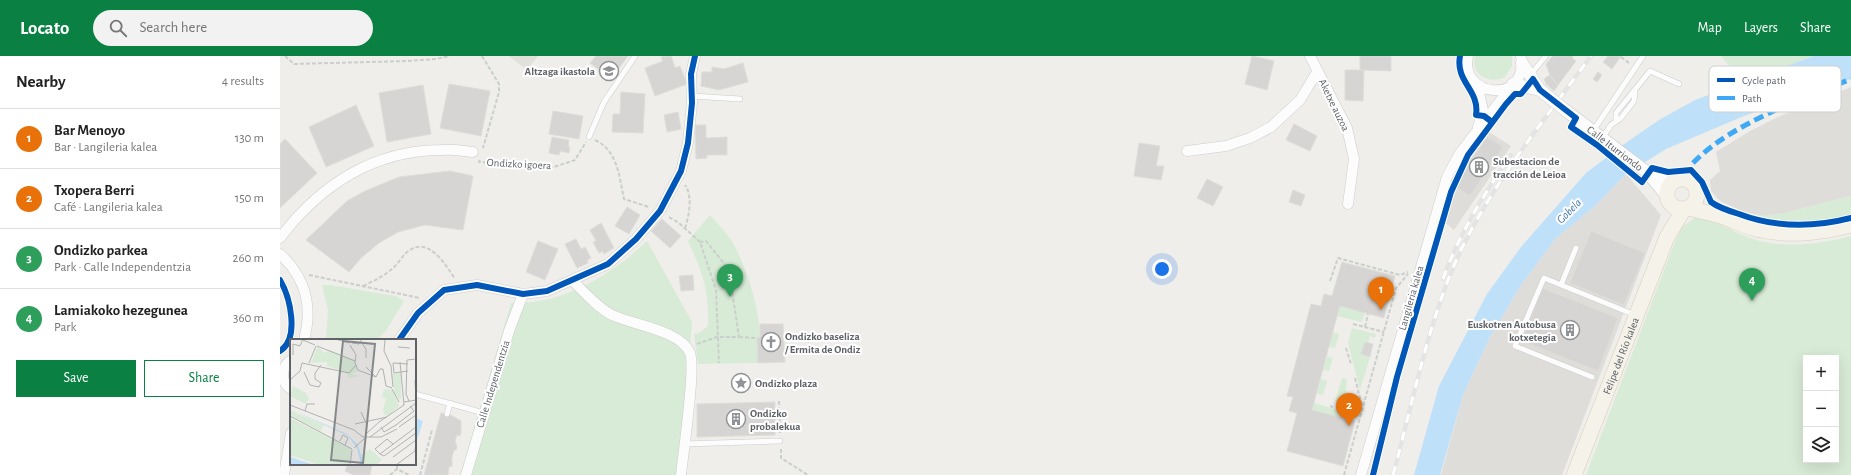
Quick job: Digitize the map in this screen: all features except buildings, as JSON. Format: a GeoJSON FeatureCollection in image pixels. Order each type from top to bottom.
{"type":"FeatureCollection","features":[{"type":"Feature","properties":{"kind":"main road"},"geometry":{"type":"LineString","coordinates":[[1690,204],[1695,187],[1683,179],[1673,182],[1669,186],[1667,198],[1675,208],[1690,204],[1755,229],[1784,234],[1807,233],[1851,225]]}},
{"type":"Feature","properties":{"kind":"main road","name":"Felipe del Río kalea"},"geometry":{"type":"LineString","coordinates":[[1667,198],[1667,237]]}},
{"type":"Feature","properties":{"kind":"main road","name":"Felipe del Río kalea"},"geometry":{"type":"LineString","coordinates":[[1574,475],[1667,237],[1690,204]]}},
{"type":"Feature","properties":{"kind":"street"},"geometry":{"type":"LineString","coordinates":[[400,339],[418,314],[431,300],[444,290],[460,286],[477,285],[523,294],[547,291],[573,281],[608,264],[636,239],[660,211],[679,176],[688,143],[692,96],[691,74],[695,56]]}},
{"type":"Feature","properties":{"kind":"street","name":"Aketxe auzoa"},"geometry":{"type":"LineString","coordinates":[[1310,56],[1317,72],[1331,94],[1347,128],[1354,159],[1348,204]]}},
{"type":"Feature","properties":{"kind":"street","name":"Langileria kalea"},"geometry":{"type":"LineString","coordinates":[[1468,56],[1468,68],[1471,77],[1477,84],[1483,110],[1478,128]]}},
{"type":"Feature","properties":{"kind":"street","name":"Langileria kalea"},"geometry":{"type":"LineString","coordinates":[[1361,475],[1413,273],[1447,177],[1460,153],[1504,96],[1521,71],[1521,59]]}},
{"type":"Feature","properties":{"kind":"street","name":"Calle Iturriondo"},"geometry":{"type":"LineString","coordinates":[[1521,59],[1542,92],[1652,178],[1667,198]]}},
{"type":"Feature","properties":{"kind":"street"},"geometry":{"type":"LineString","coordinates":[[1187,150],[1226,146],[1250,138],[1271,126],[1300,100],[1317,72]]}},
{"type":"Feature","properties":{"kind":"street"},"geometry":{"type":"LineString","coordinates":[[1477,84],[1494,91],[1510,87]]}},
{"type":"Feature","properties":{"kind":"street","name":"Calle Iturriondo"},"geometry":{"type":"LineString","coordinates":[[1510,87],[1542,92]]}},
{"type":"Feature","properties":{"kind":"street"},"geometry":{"type":"LineString","coordinates":[[280,238],[313,200],[351,172],[403,154],[442,150],[478,155]]}},
{"type":"Feature","properties":{"kind":"street","name":"Calle Iturriondo"},"geometry":{"type":"LineString","coordinates":[[1652,178],[1673,182]]}},
{"type":"Feature","properties":{"kind":"street"},"geometry":{"type":"LineString","coordinates":[[280,254],[293,266],[304,288],[308,303],[308,324],[304,339]]}},
{"type":"Feature","properties":{"kind":"street"},"geometry":{"type":"LineString","coordinates":[[573,281],[596,304],[612,315],[671,336],[684,345],[691,360],[681,475]]}},
{"type":"Feature","properties":{"kind":"street","name":"Calle Independentzia"},"geometry":{"type":"LineString","coordinates":[[466,475],[509,331],[523,294]]}},
{"type":"Feature","properties":{"kind":"street"},"geometry":{"type":"LineString","coordinates":[[290,361],[285,366],[282,375],[285,383],[290,388]]}},
{"type":"Feature","properties":{"kind":"street"},"geometry":{"type":"LineString","coordinates":[[284,475],[290,439]]}},
{"type":"Feature","properties":{"kind":"lane"},"geometry":{"type":"LineString","coordinates":[[589,137],[604,102],[635,56]]}},
{"type":"Feature","properties":{"kind":"lane"},"geometry":{"type":"LineString","coordinates":[[1530,75],[1546,56]]}},
{"type":"Feature","properties":{"kind":"lane"},"geometry":{"type":"LineString","coordinates":[[1597,134],[1643,56]]}},
{"type":"Feature","properties":{"kind":"lane"},"geometry":{"type":"LineString","coordinates":[[1597,134],[1621,118],[1634,101],[1635,92],[1650,71],[1679,84]]}},
{"type":"Feature","properties":{"kind":"lane"},"geometry":{"type":"LineString","coordinates":[[692,96],[740,99]]}},
{"type":"Feature","properties":{"kind":"lane"},"geometry":{"type":"LineString","coordinates":[[1561,285],[1576,248]]}},
{"type":"Feature","properties":{"kind":"lane"},"geometry":{"type":"LineString","coordinates":[[1592,377],[1515,346],[1544,278],[1636,315]]}},
{"type":"Feature","properties":{"kind":"lane"},"geometry":{"type":"LineString","coordinates":[[416,394],[484,413]]}},
{"type":"Feature","properties":{"kind":"lane"},"geometry":{"type":"LineString","coordinates":[[447,414],[450,404]]}},
{"type":"Feature","properties":{"kind":"lane"},"geometry":{"type":"LineString","coordinates":[[684,444],[780,441]]}},
{"type":"Feature","properties":{"kind":"path"},"geometry":{"type":"LineString","coordinates":[[285,56],[294,64],[408,61],[436,59],[450,56]]}},
{"type":"Feature","properties":{"kind":"path"},"geometry":{"type":"LineString","coordinates":[[1621,56],[1635,68]]}},
{"type":"Feature","properties":{"kind":"path"},"geometry":{"type":"LineString","coordinates":[[589,137],[603,144],[613,155],[624,199],[660,211],[685,228],[700,242],[716,290],[718,364]]}},
{"type":"Feature","properties":{"kind":"path"},"geometry":{"type":"LineString","coordinates":[[679,176],[688,189],[690,207],[685,228]]}},
{"type":"Feature","properties":{"kind":"path"},"geometry":{"type":"LineString","coordinates":[[700,242],[706,241],[726,266],[740,337]]}},
{"type":"Feature","properties":{"kind":"path"},"geometry":{"type":"LineString","coordinates":[[362,286],[378,279],[392,269],[411,249],[422,247],[434,250],[460,286]]}},
{"type":"Feature","properties":{"kind":"path"},"geometry":{"type":"LineString","coordinates":[[1330,281],[1338,258],[1400,275],[1413,273]]}},
{"type":"Feature","properties":{"kind":"path"},"geometry":{"type":"LineString","coordinates":[[296,272],[431,300]]}},
{"type":"Feature","properties":{"kind":"path"},"geometry":{"type":"LineString","coordinates":[[1344,475],[1396,288],[1413,273]]}},
{"type":"Feature","properties":{"kind":"path"},"geometry":{"type":"LineString","coordinates":[[1364,327],[1368,314]]}},
{"type":"Feature","properties":{"kind":"path"},"geometry":{"type":"LineString","coordinates":[[1353,324],[1384,332]]}},
{"type":"Feature","properties":{"kind":"path"},"geometry":{"type":"LineString","coordinates":[[684,345],[717,337],[757,338]]}},
{"type":"Feature","properties":{"kind":"path"},"geometry":{"type":"LineString","coordinates":[[1346,348],[1351,364]]}},
{"type":"Feature","properties":{"kind":"path"},"geometry":{"type":"LineString","coordinates":[[1354,378],[1362,408]]}},
{"type":"Feature","properties":{"kind":"path"},"geometry":{"type":"LineString","coordinates":[[779,401],[781,458],[808,475]]}},
{"type":"Feature","properties":{"kind":"path"},"geometry":{"type":"LineString","coordinates":[[1341,417],[1343,411]]}},
{"type":"Feature","properties":{"kind":"path"},"geometry":{"type":"LineString","coordinates":[[1349,411],[1360,414]]}},
{"type":"Feature","properties":{"kind":"path"},"geometry":{"type":"LineString","coordinates":[[420,475],[432,430]]}},
{"type":"Feature","properties":{"kind":"path"},"geometry":{"type":"LineString","coordinates":[[390,475],[397,469],[397,465]]}},
{"type":"Feature","properties":{"kind":"path"},"geometry":{"type":"LineString","coordinates":[[397,469],[409,475]]}},
{"type":"Feature","properties":{"kind":"shaded area","name":"Altzaga ikastola"},"geometry":{"type":"Polygon","coordinates":[[[509,56],[538,56],[527,70],[509,56]]]}},
{"type":"Feature","properties":{"kind":"shaded area"},"geometry":{"type":"Polygon","coordinates":[[[1851,87],[1851,196],[1785,213],[1766,216],[1744,212],[1720,201],[1711,191],[1710,180],[1720,171],[1716,152],[1750,131],[1790,112],[1841,112],[1841,91],[1851,87]]]}},
{"type":"Feature","properties":{"kind":"shaded area"},"geometry":{"type":"Polygon","coordinates":[[[1489,132],[1511,146],[1454,230],[1444,222],[1455,186],[1469,157],[1489,132]]]}},
{"type":"Feature","properties":{"kind":"shaded area"},"geometry":{"type":"Polygon","coordinates":[[[1626,174],[1661,215],[1562,475],[1441,475],[1463,395],[1489,339],[1521,285],[1556,238],[1594,207],[1626,174]]]}},
{"type":"Feature","properties":{"kind":"green space"},"geometry":{"type":"Polygon","coordinates":[[[1475,56],[1512,56],[1512,66],[1505,77],[1493,80],[1487,79],[1482,77],[1475,68],[1475,56]]]}},
{"type":"Feature","properties":{"kind":"green space"},"geometry":{"type":"Polygon","coordinates":[[[1721,56],[1814,56],[1788,66],[1730,66],[1721,56]]]}},
{"type":"Feature","properties":{"kind":"green space"},"geometry":{"type":"Polygon","coordinates":[[[1851,196],[1851,216],[1836,219],[1809,223],[1797,223],[1772,220],[1744,212],[1766,216],[1785,213],[1851,196]]]}},
{"type":"Feature","properties":{"kind":"green space"},"geometry":{"type":"Polygon","coordinates":[[[710,215],[732,241],[747,275],[755,300],[759,325],[760,337],[757,338],[758,363],[698,364],[694,334],[699,333],[708,326],[708,313],[704,282],[698,263],[688,241],[710,215]]]}},
{"type":"Feature","properties":{"kind":"green space"},"geometry":{"type":"Polygon","coordinates":[[[1695,218],[1704,219],[1718,224],[1753,239],[1777,244],[1789,245],[1815,243],[1851,236],[1851,475],[1586,475],[1674,244],[1682,227],[1695,218]]]}},
{"type":"Feature","properties":{"kind":"green space"},"geometry":{"type":"Polygon","coordinates":[[[647,241],[692,322],[681,475],[460,475],[511,303],[531,302],[553,298],[568,293],[597,279],[611,270],[647,241]]]}},
{"type":"Feature","properties":{"kind":"green space"},"geometry":{"type":"Polygon","coordinates":[[[322,285],[395,296],[404,301],[386,331],[377,339],[326,339],[328,310],[322,285]]]}},
{"type":"Feature","properties":{"kind":"green space"},"geometry":{"type":"Polygon","coordinates":[[[1340,306],[1365,313],[1362,322],[1337,316],[1340,306]]]}},
{"type":"Feature","properties":{"kind":"green space"},"geometry":{"type":"Polygon","coordinates":[[[1352,328],[1376,334],[1375,338],[1370,336],[1368,343],[1365,342],[1361,354],[1370,357],[1360,390],[1348,343],[1352,328]]]}},
{"type":"Feature","properties":{"kind":"green space"},"geometry":{"type":"Polygon","coordinates":[[[1333,332],[1339,334],[1335,348],[1329,347],[1333,332]]]}},
{"type":"Feature","properties":{"kind":"green space"},"geometry":{"type":"Polygon","coordinates":[[[1327,356],[1333,358],[1329,371],[1323,370],[1327,356]]]}},
{"type":"Feature","properties":{"kind":"green space"},"geometry":{"type":"Polygon","coordinates":[[[1342,378],[1347,379],[1346,392],[1349,393],[1346,405],[1335,402],[1342,378]]]}},
{"type":"Feature","properties":{"kind":"green space"},"geometry":{"type":"Polygon","coordinates":[[[1321,379],[1327,381],[1323,395],[1317,394],[1321,379]]]}},
{"type":"Feature","properties":{"kind":"green space"},"geometry":{"type":"Polygon","coordinates":[[[1314,403],[1341,411],[1339,417],[1312,410],[1314,403]]]}},
{"type":"Feature","properties":{"kind":"water"},"geometry":{"type":"Polygon","coordinates":[[[1814,56],[1851,56],[1851,79],[1841,82],[1841,66],[1787,66],[1814,56]]]}},
{"type":"Feature","properties":{"kind":"water","name":"Gobela"},"geometry":{"type":"Polygon","coordinates":[[[1709,95],[1709,112],[1756,112],[1666,149],[1626,174],[1594,207],[1556,238],[1521,285],[1489,339],[1463,395],[1440,475],[1414,475],[1439,386],[1487,294],[1521,247],[1586,173],[1659,120],[1695,100],[1709,95]]]}},
{"type":"Feature","properties":{"kind":"water"},"geometry":{"type":"Polygon","coordinates":[[[416,418],[423,421],[416,443],[416,418]]]}},
{"type":"Feature","properties":{"kind":"railway"},"geometry":{"type":"LineString","coordinates":[[1393,475],[1430,334],[1449,278],[1460,252],[1488,200],[1504,175],[1591,56]]}},
{"type":"Feature","properties":{"kind":"railway"},"geometry":{"type":"LineString","coordinates":[[1443,279],[1464,230],[1491,184],[1511,155]]}},
{"type":"Feature","properties":{"kind":"marked path"},"geometry":{"type":"LineString","coordinates":[[1841,83],[1851,79]]}},
{"type":"Feature","properties":{"kind":"marked path"},"geometry":{"type":"LineString","coordinates":[[1693,163],[1727,136],[1747,124],[1772,112]]}},
{"type":"Feature","properties":{"kind":"cycle path"},"geometry":{"type":"LineString","coordinates":[[400,339],[418,313],[444,290],[477,285],[523,294],[547,291],[608,264],[636,239],[660,211],[681,171],[688,143],[692,103],[691,74],[695,56]]}},
{"type":"Feature","properties":{"kind":"cycle path"},"geometry":{"type":"LineString","coordinates":[[1460,56],[1459,65],[1461,73],[1474,99],[1476,115],[1484,116],[1492,122]]}},
{"type":"Feature","properties":{"kind":"cycle path"},"geometry":{"type":"LineString","coordinates":[[1373,475],[1397,377],[1451,192],[1468,155],[1506,104],[1515,94],[1521,94],[1533,79],[1540,90],[1576,118],[1571,127],[1597,145],[1642,182],[1652,168],[1668,172],[1691,170],[1702,182],[1711,202],[1724,209],[1753,219],[1780,224],[1808,225],[1822,224],[1851,218]]}},
{"type":"Feature","properties":{"kind":"cycle path"},"geometry":{"type":"LineString","coordinates":[[280,280],[287,296],[291,317],[290,337],[286,345],[280,351]]}},
{"type":"Feature","properties":{"kind":"place","name":"Altzaga ikastola"},"geometry":{"type":"Point","coordinates":[609,71]}},
{"type":"Feature","properties":{"kind":"place","name":"Subestacion de tracción de Leioa"},"geometry":{"type":"Point","coordinates":[1479,167]}},
{"type":"Feature","properties":{"kind":"place","name":"Ondizko parkea"},"geometry":{"type":"Point","coordinates":[730,297]}},
{"type":"Feature","properties":{"kind":"place","name":"Lamiakoko hezegunea"},"geometry":{"type":"Point","coordinates":[1752,301]}},
{"type":"Feature","properties":{"kind":"place","name":"Bar Menoyo"},"geometry":{"type":"Point","coordinates":[1381,310]}},
{"type":"Feature","properties":{"kind":"place","name":"Euskotren Autobusa kotxetegia"},"geometry":{"type":"Point","coordinates":[1570,330]}},
{"type":"Feature","properties":{"kind":"place","name":"Ondizko baseliza / Ermita de Ondiz"},"geometry":{"type":"Point","coordinates":[771,342]}},
{"type":"Feature","properties":{"kind":"place","name":"Ondizko plaza"},"geometry":{"type":"Point","coordinates":[741,383]}},
{"type":"Feature","properties":{"kind":"place","name":"Ondizko probalekua"},"geometry":{"type":"Point","coordinates":[736,419]}},
{"type":"Feature","properties":{"kind":"place","name":"Txopera Berri"},"geometry":{"type":"Point","coordinates":[1349,426]}}]}
